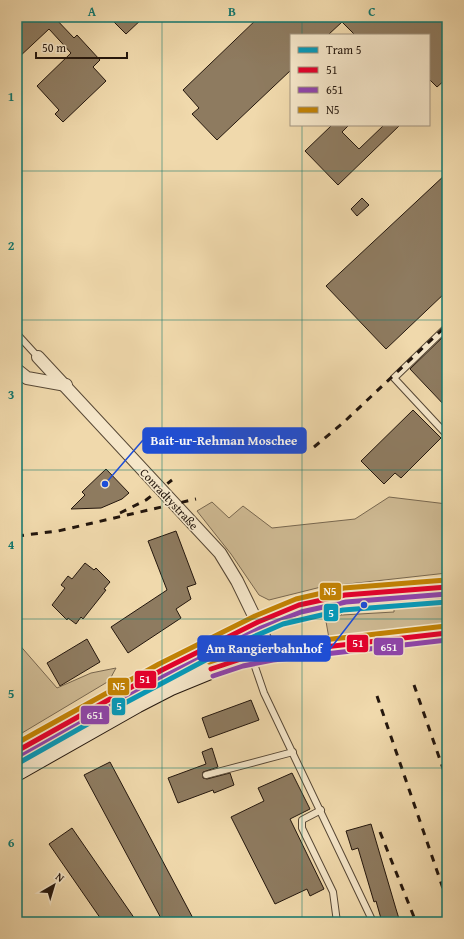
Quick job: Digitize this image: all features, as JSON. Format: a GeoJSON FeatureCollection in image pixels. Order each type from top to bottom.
{"type":"FeatureCollection","features":[{"type":"Feature","properties":{"kind":"main road"},"geometry":{"type":"LineString","coordinates":[[17,751],[123,690],[258,622],[299,606],[330,597],[447,587]]}},
{"type":"Feature","properties":{"kind":"main road"},"geometry":{"type":"LineString","coordinates":[[17,772],[113,716],[170,687],[208,670],[252,656],[447,633]]}},
{"type":"Feature","properties":{"kind":"street","name":"Conradtystraße"},"geometry":{"type":"LineString","coordinates":[[38,357],[66,385],[150,479],[220,553],[237,581],[272,653]]}},
{"type":"Feature","properties":{"kind":"street"},"geometry":{"type":"LineString","coordinates":[[17,370],[27,378],[66,385]]}},
{"type":"Feature","properties":{"kind":"lane"},"geometry":{"type":"LineString","coordinates":[[447,328],[394,378],[447,435]]}},
{"type":"Feature","properties":{"kind":"lane"},"geometry":{"type":"LineString","coordinates":[[17,334],[38,357]]}},
{"type":"Feature","properties":{"kind":"lane"},"geometry":{"type":"LineString","coordinates":[[252,656],[264,693],[373,922]]}},
{"type":"Feature","properties":{"kind":"lane"},"geometry":{"type":"LineString","coordinates":[[206,775],[293,752]]}},
{"type":"Feature","properties":{"kind":"lane"},"geometry":{"type":"LineString","coordinates":[[321,810],[302,820],[302,828],[333,892],[337,922]]}},
{"type":"Feature","properties":{"kind":"shaded area"},"geometry":{"type":"Polygon","coordinates":[[[389,497],[447,504],[447,573],[321,587],[269,600],[259,595],[231,554],[197,511],[212,502],[229,518],[243,506],[272,528],[355,519],[389,497]]]}},
{"type":"Feature","properties":{"kind":"shaded area"},"geometry":{"type":"Polygon","coordinates":[[[447,593],[447,628],[330,644],[325,616],[394,612],[394,598],[447,593]]]}},
{"type":"Feature","properties":{"kind":"shaded area"},"geometry":{"type":"Polygon","coordinates":[[[17,642],[57,688],[91,673],[116,668],[109,681],[17,736],[17,642]]]}},
{"type":"Feature","properties":{"kind":"building"},"geometry":{"type":"Polygon","coordinates":[[[17,17],[54,17],[74,38],[77,35],[100,60],[93,67],[106,81],[63,122],[55,114],[59,110],[37,86],[71,53],[49,29],[17,59],[17,17]]]}},
{"type":"Feature","properties":{"kind":"building"},"geometry":{"type":"Polygon","coordinates":[[[109,17],[144,17],[126,34],[109,17]]]}},
{"type":"Feature","properties":{"kind":"building"},"geometry":{"type":"Polygon","coordinates":[[[259,17],[447,17],[447,78],[437,87],[430,80],[430,34],[354,34],[342,22],[329,34],[290,34],[290,71],[217,140],[192,114],[199,108],[183,90],[259,17]]]}},
{"type":"Feature","properties":{"kind":"building"},"geometry":{"type":"Polygon","coordinates":[[[331,126],[348,126],[342,132],[359,149],[383,126],[399,126],[338,185],[305,151],[331,126]]]}},
{"type":"Feature","properties":{"kind":"building"},"geometry":{"type":"Polygon","coordinates":[[[447,173],[447,291],[386,349],[326,286],[447,173]]]}},
{"type":"Feature","properties":{"kind":"building"},"geometry":{"type":"Polygon","coordinates":[[[362,198],[369,205],[357,216],[351,209],[362,198]]]}},
{"type":"Feature","properties":{"kind":"building"},"geometry":{"type":"Polygon","coordinates":[[[447,333],[447,408],[410,369],[447,333]]]}},
{"type":"Feature","properties":{"kind":"building"},"geometry":{"type":"Polygon","coordinates":[[[413,410],[441,438],[401,478],[395,473],[384,484],[361,461],[413,410]]]}},
{"type":"Feature","properties":{"kind":"building"},"geometry":{"type":"Polygon","coordinates":[[[106,469],[129,493],[122,499],[101,508],[71,509],[85,495],[82,492],[106,469]]]}},
{"type":"Feature","properties":{"kind":"building"},"geometry":{"type":"Polygon","coordinates":[[[176,531],[196,584],[187,587],[191,599],[176,609],[181,618],[128,653],[111,627],[167,590],[148,541],[176,531]]]}},
{"type":"Feature","properties":{"kind":"building"},"geometry":{"type":"Polygon","coordinates":[[[85,563],[94,570],[96,568],[110,582],[104,589],[106,590],[83,619],[81,617],[76,624],[68,618],[67,620],[52,605],[65,588],[61,585],[68,576],[72,579],[85,563]]]}},
{"type":"Feature","properties":{"kind":"building"},"geometry":{"type":"Polygon","coordinates":[[[87,639],[100,662],[60,686],[47,663],[87,639]]]}},
{"type":"Feature","properties":{"kind":"building"},"geometry":{"type":"Polygon","coordinates":[[[251,700],[259,720],[209,738],[202,718],[251,700]]]}},
{"type":"Feature","properties":{"kind":"building"},"geometry":{"type":"Polygon","coordinates":[[[212,748],[218,767],[203,772],[203,778],[207,779],[230,773],[234,785],[214,793],[213,790],[178,803],[168,778],[206,764],[202,752],[212,748]]]}},
{"type":"Feature","properties":{"kind":"building"},"geometry":{"type":"Polygon","coordinates":[[[110,762],[195,922],[163,922],[84,775],[110,762]]]}},
{"type":"Feature","properties":{"kind":"building"},"geometry":{"type":"Polygon","coordinates":[[[292,773],[310,809],[290,819],[324,889],[310,896],[307,889],[275,904],[231,817],[264,801],[258,788],[292,773]]]}},
{"type":"Feature","properties":{"kind":"building"},"geometry":{"type":"Polygon","coordinates":[[[371,824],[400,922],[382,922],[376,901],[374,902],[358,848],[352,850],[346,831],[371,824]]]}},
{"type":"Feature","properties":{"kind":"building"},"geometry":{"type":"Polygon","coordinates":[[[72,828],[137,922],[103,922],[49,844],[72,828]]]}},
{"type":"Feature","properties":{"kind":"railway"},"geometry":{"type":"LineString","coordinates":[[314,447],[344,422],[447,325]]}},
{"type":"Feature","properties":{"kind":"railway"},"geometry":{"type":"LineString","coordinates":[[120,513],[146,500],[172,480]]}},
{"type":"Feature","properties":{"kind":"railway"},"geometry":{"type":"LineString","coordinates":[[17,536],[58,531],[196,499]]}},
{"type":"Feature","properties":{"kind":"railway"},"geometry":{"type":"LineString","coordinates":[[414,685],[447,780]]}},
{"type":"Feature","properties":{"kind":"railway"},"geometry":{"type":"LineString","coordinates":[[377,696],[447,900]]}},
{"type":"Feature","properties":{"kind":"railway"},"geometry":{"type":"LineString","coordinates":[[380,832],[416,922]]}},
{"type":"Feature","properties":{"kind":"tram line","name":"5"},"geometry":{"type":"LineString","coordinates":[[17,764],[123,704],[232,646],[283,624],[343,610],[447,602]]}},
{"type":"Feature","properties":{"kind":"transit line","name":"N5"},"geometry":{"type":"LineString","coordinates":[[17,743],[159,664],[255,616],[296,599],[344,588],[446,580]]}},
{"type":"Feature","properties":{"kind":"transit line","name":"51"},"geometry":{"type":"LineString","coordinates":[[17,751],[162,670],[258,622],[299,605],[345,595],[447,587]]}},
{"type":"Feature","properties":{"kind":"transit line","name":"651"},"geometry":{"type":"LineString","coordinates":[[20,757],[165,676],[261,628],[301,612],[346,602],[447,594]]}},
{"type":"Feature","properties":{"kind":"transit line","name":"N5"},"geometry":{"type":"LineString","coordinates":[[209,662],[240,652],[271,646],[446,626]]}},
{"type":"Feature","properties":{"kind":"transit line","name":"51"},"geometry":{"type":"LineString","coordinates":[[211,669],[241,659],[272,653],[447,633]]}},
{"type":"Feature","properties":{"kind":"transit line","name":"651"},"geometry":{"type":"LineString","coordinates":[[213,676],[243,666],[273,660],[447,640]]}},
{"type":"Feature","properties":{"kind":"place","name":"Bait-ur-Rehman Moschee"},"geometry":{"type":"Point","coordinates":[105,484]}},
{"type":"Feature","properties":{"kind":"place","name":"Am Rangierbahnhof"},"geometry":{"type":"Point","coordinates":[364,605]}}]}
